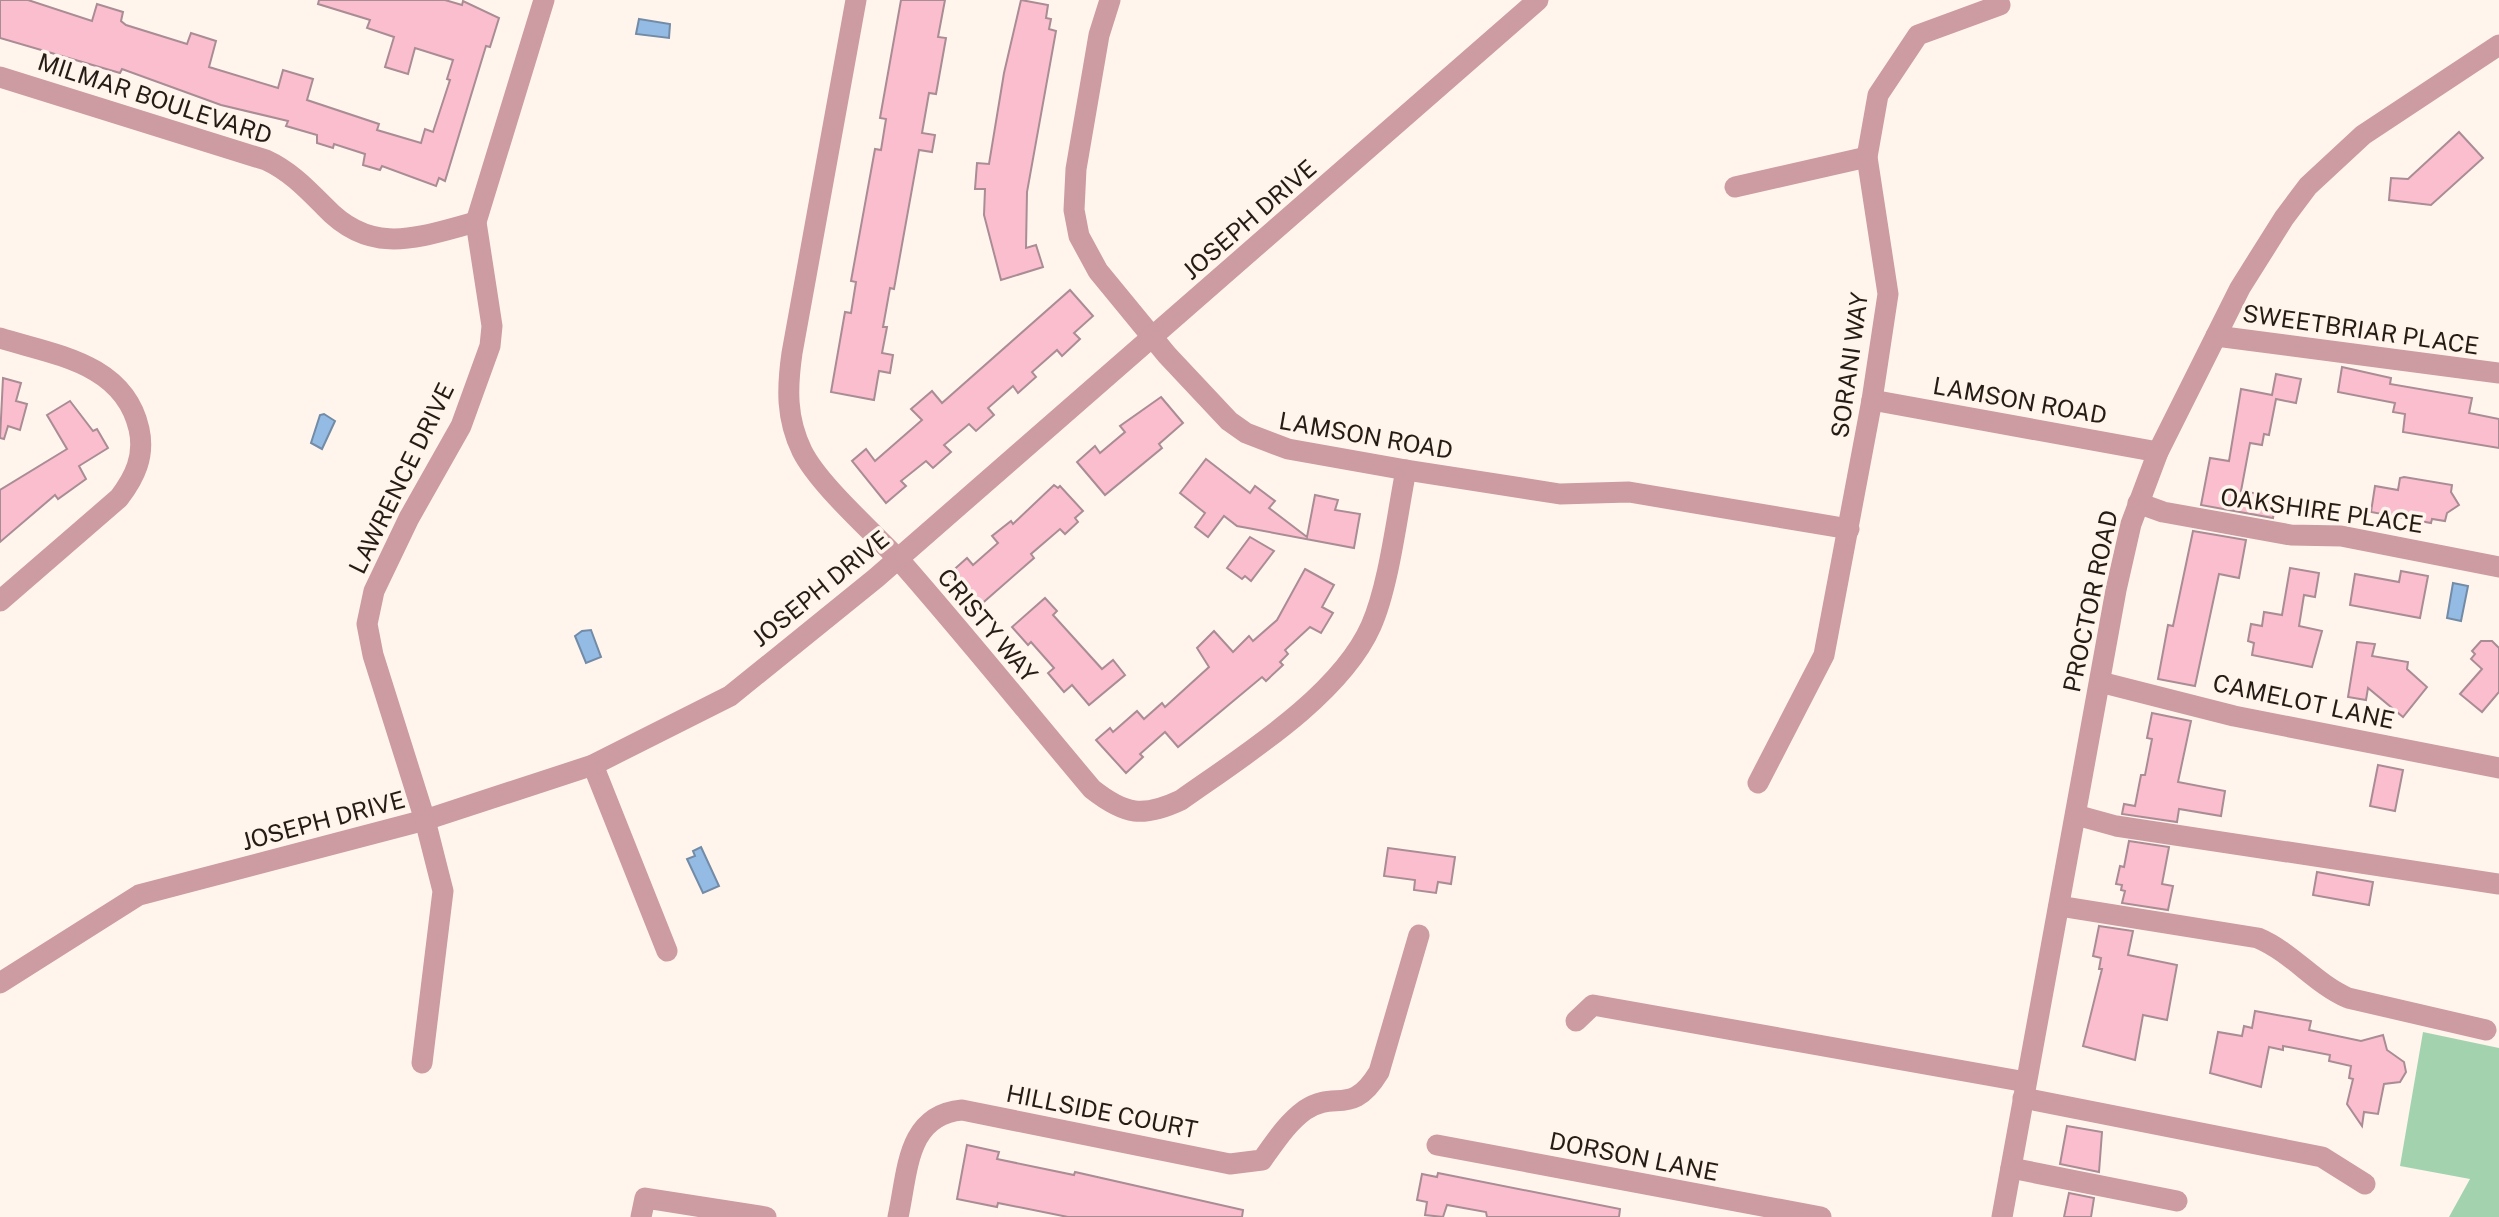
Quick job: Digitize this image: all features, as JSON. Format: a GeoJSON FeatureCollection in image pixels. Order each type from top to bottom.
{"type":"FeatureCollection","features":[{"type":"Feature","properties":{"kind":"street","name":"LAWRENCE DRIVE"},"geometry":{"type":"LineString","coordinates":[[422,1063],[443,891],[425,820],[373,655],[368,624],[374,591],[409,519],[461,426],[490,346],[492,326],[476,222],[544,0]]}},
{"type":"Feature","properties":{"kind":"street","name":"CRISTY WAY"},"geometry":{"type":"LineString","coordinates":[[856,0],[792,353],[788,400],[796,437],[813,467],[898,559],[1092,789],[1114,806],[1136,812],[1156,812],[1198,789],[1321,696],[1359,651],[1372,624],[1406,470]]}},
{"type":"Feature","properties":{"kind":"street","name":"LAMSON ROAD"},"geometry":{"type":"LineString","coordinates":[[1110,0],[1100,35],[1076,169],[1074,210],[1079,236],[1090,259],[1228,421],[1255,438],[1288,449],[1406,470],[1560,494],[1629,492],[1849,529]]}},
{"type":"Feature","properties":{"kind":"street","name":"JOSEPH DRIVE"},"geometry":{"type":"LineString","coordinates":[[0,983],[139,895],[425,820],[593,765],[730,696],[898,559],[1538,0]]}},
{"type":"Feature","properties":{"kind":"street","name":"SORANI WAY"},"geometry":{"type":"LineString","coordinates":[[1758,783],[1824,655],[1872,400],[1888,294],[1867,157],[1878,95],[1919,35],[2000,5]]}},
{"type":"Feature","properties":{"kind":"street","name":"PROCTOR ROAD"},"geometry":{"type":"LineString","coordinates":[[2001,1217],[2121,567],[2138,503],[2158,452],[2260,254],[2308,186],[2363,135],[2499,46]]}},
{"type":"Feature","properties":{"kind":"street","name":"MILMAR BOULEVARD"},"geometry":{"type":"LineString","coordinates":[[0,77],[266,160],[295,178],[338,220],[367,236],[397,240],[419,238],[476,222]]}},
{"type":"Feature","properties":{"kind":"street"},"geometry":{"type":"LineString","coordinates":[[1735,187],[1867,157]]}},
{"type":"Feature","properties":{"kind":"street","name":"SWEETBRIAR PLACE"},"geometry":{"type":"LineString","coordinates":[[2216,336],[2499,373]]}},
{"type":"Feature","properties":{"kind":"street"},"geometry":{"type":"LineString","coordinates":[[0,338],[81,362],[115,382],[135,414],[140,457],[133,479],[119,498],[0,601]]}},
{"type":"Feature","properties":{"kind":"street","name":"LAMSON ROAD"},"geometry":{"type":"LineString","coordinates":[[1872,400],[2158,452]]}},
{"type":"Feature","properties":{"kind":"street","name":"OAKSHIRE PLACE"},"geometry":{"type":"LineString","coordinates":[[2138,503],[2163,512],[2291,535],[2340,536],[2499,567]]}},
{"type":"Feature","properties":{"kind":"street","name":"CAMELOT LANE"},"geometry":{"type":"LineString","coordinates":[[2100,682],[2234,716],[2499,768]]}},
{"type":"Feature","properties":{"kind":"street"},"geometry":{"type":"LineString","coordinates":[[593,765],[667,951]]}},
{"type":"Feature","properties":{"kind":"street"},"geometry":{"type":"LineString","coordinates":[[2076,815],[2116,826],[2499,884]]}},
{"type":"Feature","properties":{"kind":"street"},"geometry":{"type":"LineString","coordinates":[[2059,906],[2258,938],[2288,953],[2333,991],[2348,998],[2486,1030]]}},
{"type":"Feature","properties":{"kind":"street","name":"HILLSIDE COURT"},"geometry":{"type":"LineString","coordinates":[[898,1217],[915,1141],[922,1127],[933,1116],[962,1110],[1230,1164],[1262,1160],[1283,1130],[1307,1109],[1352,1100],[1368,1091],[1379,1072],[1419,935]]}},
{"type":"Feature","properties":{"kind":"street"},"geometry":{"type":"LineString","coordinates":[[1576,1021],[1593,1005],[2025,1090],[2322,1157],[2365,1184]]}},
{"type":"Feature","properties":{"kind":"street","name":"DORSON LANE"},"geometry":{"type":"LineString","coordinates":[[1437,1145],[1821,1217]]}},
{"type":"Feature","properties":{"kind":"street"},"geometry":{"type":"LineString","coordinates":[[2011,1168],[2177,1201]]}},
{"type":"Feature","properties":{"kind":"street"},"geometry":{"type":"LineString","coordinates":[[641,1217],[645,1198],[766,1217]]}},
{"type":"Feature","properties":{"kind":"green space"},"geometry":{"type":"Polygon","coordinates":[[[2423,1032],[2499,1048],[2499,1217],[2449,1217],[2470,1179],[2400,1166],[2423,1032]]]}},
{"type":"Feature","properties":{"kind":"water"},"geometry":{"type":"Polygon","coordinates":[[[639,19],[670,24],[669,38],[636,34],[639,19]]]}},
{"type":"Feature","properties":{"kind":"water"},"geometry":{"type":"Polygon","coordinates":[[[324,414],[335,421],[322,449],[311,443],[320,415],[324,414]]]}},
{"type":"Feature","properties":{"kind":"water"},"geometry":{"type":"Polygon","coordinates":[[[2453,583],[2468,586],[2461,621],[2447,618],[2453,583]]]}},
{"type":"Feature","properties":{"kind":"water"},"geometry":{"type":"Polygon","coordinates":[[[591,630],[601,657],[586,663],[575,636],[582,631],[591,630]]]}},
{"type":"Feature","properties":{"kind":"water"},"geometry":{"type":"Polygon","coordinates":[[[701,847],[719,886],[703,893],[687,859],[695,856],[693,851],[701,847]]]}},
{"type":"Feature","properties":{"kind":"building"},"geometry":{"type":"Polygon","coordinates":[[[0,0],[28,0],[92,21],[97,4],[123,12],[121,21],[126,25],[187,44],[191,33],[216,41],[209,67],[278,88],[283,70],[313,79],[307,100],[379,124],[377,130],[421,143],[425,129],[433,132],[450,80],[447,79],[453,60],[415,48],[408,74],[385,67],[394,37],[367,28],[370,20],[318,4],[319,0],[445,0],[462,5],[463,1],[499,18],[490,47],[486,46],[445,181],[439,178],[436,186],[382,166],[380,170],[363,165],[365,154],[334,144],[333,148],[317,143],[317,135],[286,126],[288,121],[221,105],[122,69],[120,73],[0,38],[0,0]]]}},
{"type":"Feature","properties":{"kind":"building"},"geometry":{"type":"Polygon","coordinates":[[[901,0],[945,0],[938,37],[946,38],[936,94],[929,93],[922,133],[935,135],[932,152],[919,150],[894,289],[890,288],[883,327],[887,327],[882,353],[893,355],[890,373],[879,371],[874,400],[831,392],[845,312],[851,313],[856,282],[851,281],[875,149],[881,150],[886,119],[880,118],[901,0]]]}},
{"type":"Feature","properties":{"kind":"building"},"geometry":{"type":"Polygon","coordinates":[[[1021,0],[1048,5],[1046,18],[1051,19],[1049,29],[1056,31],[1027,192],[1026,248],[1036,245],[1043,267],[1001,280],[984,215],[985,189],[975,189],[977,163],[989,164],[1004,73],[1021,0]]]}},
{"type":"Feature","properties":{"kind":"building"},"geometry":{"type":"Polygon","coordinates":[[[2459,132],[2483,158],[2431,205],[2389,200],[2391,178],[2408,179],[2459,132]]]}},
{"type":"Feature","properties":{"kind":"building"},"geometry":{"type":"Polygon","coordinates":[[[1070,290],[1093,316],[1074,333],[1080,339],[1062,356],[1057,350],[1032,372],[1036,377],[1018,393],[1013,386],[988,408],[994,415],[976,431],[969,424],[944,445],[951,452],[933,468],[926,461],[901,481],[906,486],[886,503],[852,461],[866,449],[875,461],[922,420],[911,409],[932,391],[942,403],[1070,290]]]}},
{"type":"Feature","properties":{"kind":"building"},"geometry":{"type":"Polygon","coordinates":[[[2342,367],[2391,378],[2390,384],[2472,398],[2469,413],[2499,419],[2499,448],[2403,432],[2405,414],[2393,412],[2395,403],[2338,392],[2342,367]]]}},
{"type":"Feature","properties":{"kind":"building"},"geometry":{"type":"Polygon","coordinates":[[[2276,374],[2301,379],[2296,403],[2276,399],[2269,435],[2264,434],[2262,445],[2250,443],[2241,491],[2277,497],[2273,518],[2201,505],[2210,458],[2229,461],[2241,389],[2272,395],[2276,374]]]}},
{"type":"Feature","properties":{"kind":"building"},"geometry":{"type":"Polygon","coordinates":[[[3,378],[21,383],[16,401],[27,404],[20,430],[8,426],[4,439],[0,438],[3,378]]]}},
{"type":"Feature","properties":{"kind":"building"},"geometry":{"type":"Polygon","coordinates":[[[1161,397],[1183,423],[1159,444],[1162,448],[1105,495],[1077,462],[1095,446],[1100,453],[1125,432],[1120,426],[1161,397]]]}},
{"type":"Feature","properties":{"kind":"building"},"geometry":{"type":"Polygon","coordinates":[[[70,401],[93,431],[97,429],[108,448],[79,466],[86,479],[58,499],[55,495],[0,542],[0,490],[67,449],[47,415],[70,401]]]}},
{"type":"Feature","properties":{"kind":"building"},"geometry":{"type":"Polygon","coordinates":[[[1206,459],[1250,493],[1255,486],[1275,501],[1269,508],[1307,537],[1315,495],[1338,500],[1335,510],[1360,514],[1354,548],[1237,526],[1224,516],[1208,537],[1195,527],[1205,513],[1180,493],[1206,459]]]}},
{"type":"Feature","properties":{"kind":"building"},"geometry":{"type":"Polygon","coordinates":[[[2400,478],[2452,485],[2451,492],[2459,505],[2447,513],[2445,521],[2432,519],[2431,523],[2371,512],[2375,486],[2398,490],[2400,478]]]}},
{"type":"Feature","properties":{"kind":"building"},"geometry":{"type":"Polygon","coordinates":[[[1054,485],[1058,488],[1060,486],[1083,511],[1075,518],[1078,522],[1065,534],[1060,529],[1031,554],[1034,558],[978,607],[949,574],[967,558],[973,565],[998,543],[992,536],[1011,521],[1013,524],[1054,485]]]}},
{"type":"Feature","properties":{"kind":"building"},"geometry":{"type":"Polygon","coordinates":[[[2193,531],[2246,540],[2239,578],[2219,574],[2195,686],[2158,679],[2168,625],[2173,626],[2193,531]]]}},
{"type":"Feature","properties":{"kind":"building"},"geometry":{"type":"Polygon","coordinates":[[[1250,537],[1274,551],[1251,581],[1245,576],[1242,579],[1227,568],[1250,537]]]}},
{"type":"Feature","properties":{"kind":"building"},"geometry":{"type":"Polygon","coordinates":[[[2290,568],[2319,573],[2315,597],[2304,595],[2299,626],[2322,631],[2312,667],[2252,655],[2254,643],[2248,641],[2251,624],[2262,626],[2264,612],[2282,615],[2290,568]]]}},
{"type":"Feature","properties":{"kind":"building"},"geometry":{"type":"Polygon","coordinates":[[[1305,569],[1334,585],[1322,607],[1333,613],[1321,633],[1310,627],[1285,650],[1288,654],[1280,662],[1283,665],[1266,681],[1262,677],[1178,747],[1165,732],[1140,754],[1143,757],[1126,773],[1096,740],[1110,728],[1113,732],[1137,711],[1144,719],[1162,703],[1165,707],[1209,667],[1197,648],[1214,631],[1233,652],[1249,636],[1253,641],[1277,620],[1305,569]]]}},
{"type":"Feature","properties":{"kind":"building"},"geometry":{"type":"Polygon","coordinates":[[[2401,571],[2428,576],[2420,618],[2350,605],[2355,574],[2399,582],[2401,571]]]}},
{"type":"Feature","properties":{"kind":"building"},"geometry":{"type":"Polygon","coordinates":[[[1045,598],[1057,611],[1053,615],[1102,669],[1113,660],[1125,675],[1089,705],[1072,685],[1064,692],[1048,673],[1054,668],[1031,642],[1028,645],[1012,627],[1045,598]]]}},
{"type":"Feature","properties":{"kind":"building"},"geometry":{"type":"Polygon","coordinates":[[[2481,641],[2492,641],[2499,648],[2499,692],[2482,712],[2460,694],[2482,669],[2471,659],[2475,654],[2472,651],[2481,641]]]}},
{"type":"Feature","properties":{"kind":"building"},"geometry":{"type":"Polygon","coordinates":[[[2357,642],[2375,644],[2372,656],[2408,662],[2407,669],[2427,687],[2403,717],[2368,688],[2366,700],[2348,697],[2357,642]]]}},
{"type":"Feature","properties":{"kind":"building"},"geometry":{"type":"Polygon","coordinates":[[[2152,713],[2191,721],[2178,782],[2225,791],[2221,816],[2179,809],[2177,822],[2122,814],[2124,804],[2135,806],[2141,775],[2145,775],[2152,739],[2147,738],[2152,713]]]}},
{"type":"Feature","properties":{"kind":"building"},"geometry":{"type":"Polygon","coordinates":[[[2378,765],[2403,770],[2395,811],[2370,806],[2378,765]]]}},
{"type":"Feature","properties":{"kind":"building"},"geometry":{"type":"Polygon","coordinates":[[[2129,841],[2169,847],[2162,884],[2173,886],[2168,910],[2122,903],[2125,891],[2121,890],[2122,885],[2116,884],[2120,866],[2124,867],[2129,841]]]}},
{"type":"Feature","properties":{"kind":"building"},"geometry":{"type":"Polygon","coordinates":[[[1388,848],[1455,857],[1451,884],[1438,882],[1436,893],[1414,890],[1415,880],[1384,876],[1388,848]]]}},
{"type":"Feature","properties":{"kind":"building"},"geometry":{"type":"Polygon","coordinates":[[[2317,872],[2373,882],[2369,905],[2313,895],[2317,872]]]}},
{"type":"Feature","properties":{"kind":"building"},"geometry":{"type":"Polygon","coordinates":[[[2099,926],[2133,931],[2128,955],[2177,965],[2167,1020],[2143,1015],[2135,1060],[2083,1046],[2102,969],[2099,969],[2101,958],[2093,956],[2099,926]]]}},
{"type":"Feature","properties":{"kind":"building"},"geometry":{"type":"Polygon","coordinates":[[[2255,1011],[2311,1021],[2309,1030],[2361,1041],[2383,1035],[2387,1050],[2404,1062],[2406,1072],[2400,1082],[2384,1084],[2378,1114],[2364,1112],[2362,1126],[2347,1104],[2353,1079],[2349,1078],[2351,1066],[2329,1061],[2330,1055],[2283,1046],[2283,1050],[2269,1047],[2261,1087],[2210,1073],[2218,1032],[2242,1036],[2244,1026],[2252,1028],[2255,1011]]]}},
{"type":"Feature","properties":{"kind":"building"},"geometry":{"type":"Polygon","coordinates":[[[2067,1126],[2102,1132],[2099,1172],[2060,1164],[2067,1126]]]}},
{"type":"Feature","properties":{"kind":"building"},"geometry":{"type":"Polygon","coordinates":[[[967,1145],[999,1152],[997,1159],[1074,1175],[1075,1172],[1243,1210],[1242,1217],[1068,1217],[998,1203],[997,1207],[957,1199],[967,1145]]]}},
{"type":"Feature","properties":{"kind":"building"},"geometry":{"type":"Polygon","coordinates":[[[1438,1173],[1620,1209],[1619,1217],[1487,1217],[1486,1212],[1447,1205],[1443,1217],[1425,1215],[1427,1202],[1417,1200],[1422,1174],[1437,1177],[1438,1173]]]}},
{"type":"Feature","properties":{"kind":"building"},"geometry":{"type":"Polygon","coordinates":[[[2069,1193],[2094,1198],[2091,1217],[2064,1217],[2069,1193]]]}}]}
